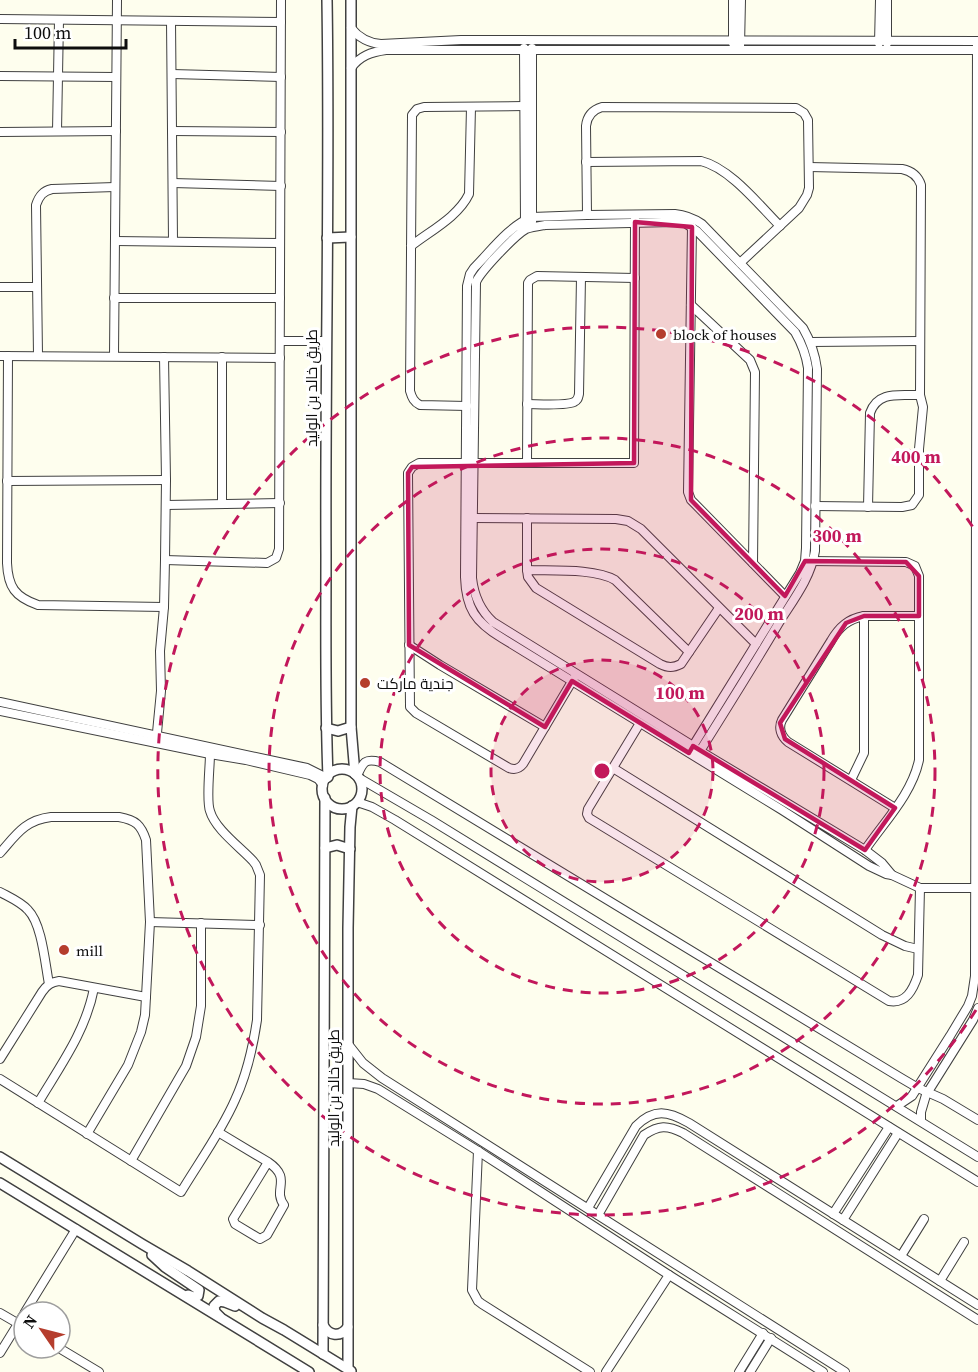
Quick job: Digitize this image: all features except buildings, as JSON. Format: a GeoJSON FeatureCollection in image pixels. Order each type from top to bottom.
{"type":"FeatureCollection","features":[{"type":"Feature","properties":{"kind":"street"},"geometry":{"type":"LineString","coordinates":[[114,356],[117,0]]}},
{"type":"Feature","properties":{"kind":"street"},"geometry":{"type":"LineString","coordinates":[[165,560],[267,563],[276,558],[279,549],[281,0]]}},
{"type":"Feature","properties":{"kind":"street","name":"طريق خالد بن الوليد"},"geometry":{"type":"LineString","coordinates":[[326,780],[327,0]]}},
{"type":"Feature","properties":{"kind":"street"},"geometry":{"type":"LineString","coordinates":[[351,0],[351,727],[357,776],[362,784],[360,797],[354,804]]}},
{"type":"Feature","properties":{"kind":"street"},"geometry":{"type":"LineString","coordinates":[[732,0],[737,50]]}},
{"type":"Feature","properties":{"kind":"street"},"geometry":{"type":"LineString","coordinates":[[736,41],[741,0]]}},
{"type":"Feature","properties":{"kind":"street"},"geometry":{"type":"LineString","coordinates":[[880,0],[883,51]]}},
{"type":"Feature","properties":{"kind":"street"},"geometry":{"type":"LineString","coordinates":[[883,41],[887,0]]}},
{"type":"Feature","properties":{"kind":"street"},"geometry":{"type":"LineString","coordinates":[[0,19],[281,22]]}},
{"type":"Feature","properties":{"kind":"street"},"geometry":{"type":"LineString","coordinates":[[57,131],[59,20]]}},
{"type":"Feature","properties":{"kind":"street"},"geometry":{"type":"LineString","coordinates":[[171,21],[173,241]]}},
{"type":"Feature","properties":{"kind":"street"},"geometry":{"type":"LineString","coordinates":[[351,28],[361,38],[381,44],[461,40],[883,41],[977,46]]}},
{"type":"Feature","properties":{"kind":"street"},"geometry":{"type":"LineString","coordinates":[[528,40],[528,219]]}},
{"type":"Feature","properties":{"kind":"street"},"geometry":{"type":"LineString","coordinates":[[351,68],[363,56],[386,50],[883,51],[977,46]]}},
{"type":"Feature","properties":{"kind":"street"},"geometry":{"type":"LineString","coordinates":[[897,1106],[912,1096],[950,1036],[968,1005],[975,976],[977,46]]}},
{"type":"Feature","properties":{"kind":"street"},"geometry":{"type":"LineString","coordinates":[[528,51],[524,106],[529,229]]}},
{"type":"Feature","properties":{"kind":"street"},"geometry":{"type":"LineString","coordinates":[[172,74],[281,77]]}},
{"type":"Feature","properties":{"kind":"street"},"geometry":{"type":"LineString","coordinates":[[0,76],[116,77]]}},
{"type":"Feature","properties":{"kind":"street"},"geometry":{"type":"LineString","coordinates":[[467,406],[420,405],[412,398],[410,391],[412,115],[420,107],[524,106]]}},
{"type":"Feature","properties":{"kind":"street"},"geometry":{"type":"LineString","coordinates":[[411,246],[454,213],[469,194],[471,107]]}},
{"type":"Feature","properties":{"kind":"street"},"geometry":{"type":"LineString","coordinates":[[588,215],[586,121],[592,112],[602,107],[796,108],[804,112],[808,120],[809,188],[807,195],[804,202],[740,263]]}},
{"type":"Feature","properties":{"kind":"street"},"geometry":{"type":"LineString","coordinates":[[0,132],[116,131]]}},
{"type":"Feature","properties":{"kind":"street"},"geometry":{"type":"LineString","coordinates":[[172,131],[281,132]]}},
{"type":"Feature","properties":{"kind":"street"},"geometry":{"type":"LineString","coordinates":[[586,162],[701,161],[709,163],[727,173],[780,226]]}},
{"type":"Feature","properties":{"kind":"street"},"geometry":{"type":"LineString","coordinates":[[809,167],[902,169],[912,172],[921,185],[920,396],[923,407],[918,499],[908,507],[815,506]]}},
{"type":"Feature","properties":{"kind":"street"},"geometry":{"type":"LineString","coordinates":[[172,183],[281,186]]}},
{"type":"Feature","properties":{"kind":"street"},"geometry":{"type":"LineString","coordinates":[[38,355],[36,205],[41,194],[52,189],[115,187]]}},
{"type":"Feature","properties":{"kind":"street"},"geometry":{"type":"LineString","coordinates":[[470,425],[467,406],[468,280],[474,268],[514,227],[528,219],[588,215],[685,223],[802,328],[811,342],[816,369],[815,551],[756,644],[695,752]]}},
{"type":"Feature","properties":{"kind":"street"},"geometry":{"type":"LineString","coordinates":[[695,752],[808,575],[809,561],[806,548],[808,368],[803,345],[775,305],[740,263],[702,224],[685,215],[545,225],[529,229],[483,272],[476,282],[465,577],[465,592],[470,606],[478,620],[489,630],[574,678],[695,752],[865,850],[882,863],[892,875]]}},
{"type":"Feature","properties":{"kind":"street"},"geometry":{"type":"LineString","coordinates":[[574,678],[523,764],[515,769],[508,768],[452,735],[410,707],[408,473],[419,463],[634,463],[635,218]]}},
{"type":"Feature","properties":{"kind":"street"},"geometry":{"type":"LineString","coordinates":[[692,227],[688,492],[691,500],[785,596]]}},
{"type":"Feature","properties":{"kind":"street"},"geometry":{"type":"LineString","coordinates":[[327,238],[351,237]]}},
{"type":"Feature","properties":{"kind":"street"},"geometry":{"type":"LineString","coordinates":[[115,241],[280,243]]}},
{"type":"Feature","properties":{"kind":"street"},"geometry":{"type":"LineString","coordinates":[[527,463],[528,283],[537,276],[635,278]]}},
{"type":"Feature","properties":{"kind":"street"},"geometry":{"type":"LineString","coordinates":[[527,404],[568,404],[578,398],[581,277]]}},
{"type":"Feature","properties":{"kind":"street"},"geometry":{"type":"LineString","coordinates":[[0,287],[37,287]]}},
{"type":"Feature","properties":{"kind":"street"},"geometry":{"type":"LineString","coordinates":[[114,298],[280,298]]}},
{"type":"Feature","properties":{"kind":"street"},"geometry":{"type":"LineString","coordinates":[[691,305],[750,360],[755,372],[753,564]]}},
{"type":"Feature","properties":{"kind":"street"},"geometry":{"type":"LineString","coordinates":[[280,341],[326,341]]}},
{"type":"Feature","properties":{"kind":"street"},"geometry":{"type":"LineString","coordinates":[[811,342],[920,341]]}},
{"type":"Feature","properties":{"kind":"street"},"geometry":{"type":"LineString","coordinates":[[164,607],[38,605],[24,600],[14,591],[7,578],[4,356],[280,358]]}},
{"type":"Feature","properties":{"kind":"street"},"geometry":{"type":"LineString","coordinates":[[157,739],[161,691],[160,651],[165,560],[164,357]]}},
{"type":"Feature","properties":{"kind":"street"},"geometry":{"type":"LineString","coordinates":[[222,357],[222,504]]}},
{"type":"Feature","properties":{"kind":"street"},"geometry":{"type":"LineString","coordinates":[[868,507],[872,408],[885,396],[920,396]]}},
{"type":"Feature","properties":{"kind":"street"},"geometry":{"type":"LineString","coordinates":[[470,462],[473,588],[485,615],[640,723],[695,752],[869,866],[920,888],[976,888]]}},
{"type":"Feature","properties":{"kind":"street"},"geometry":{"type":"LineString","coordinates":[[7,481],[166,480]]}},
{"type":"Feature","properties":{"kind":"street"},"geometry":{"type":"LineString","coordinates":[[166,505],[280,503]]}},
{"type":"Feature","properties":{"kind":"street"},"geometry":{"type":"LineString","coordinates":[[473,518],[616,519],[634,524],[756,644]]}},
{"type":"Feature","properties":{"kind":"street"},"geometry":{"type":"LineString","coordinates":[[527,518],[527,570],[528,577],[536,588],[660,664],[667,667],[681,664],[719,608]]}},
{"type":"Feature","properties":{"kind":"street"},"geometry":{"type":"LineString","coordinates":[[809,561],[906,562],[915,566],[919,576],[919,760],[914,777],[865,850]]}},
{"type":"Feature","properties":{"kind":"street"},"geometry":{"type":"LineString","coordinates":[[527,570],[594,573],[610,577],[689,652]]}},
{"type":"Feature","properties":{"kind":"street"},"geometry":{"type":"LineString","coordinates":[[895,808],[785,739],[780,727],[782,720],[837,630],[846,622],[864,616],[919,616]]}},
{"type":"Feature","properties":{"kind":"street"},"geometry":{"type":"LineString","coordinates":[[851,780],[865,747],[864,616]]}},
{"type":"Feature","properties":{"kind":"street"},"geometry":{"type":"LineString","coordinates":[[409,645],[545,727]]}},
{"type":"Feature","properties":{"kind":"street"},"geometry":{"type":"LineString","coordinates":[[0,702],[326,780]]}},
{"type":"Feature","properties":{"kind":"street"},"geometry":{"type":"LineString","coordinates":[[0,711],[306,768],[326,780]]}},
{"type":"Feature","properties":{"kind":"street"},"geometry":{"type":"LineString","coordinates":[[640,723],[588,809],[589,818],[884,999],[895,1002],[906,998],[913,989],[918,975],[920,888]]}},
{"type":"Feature","properties":{"kind":"street"},"geometry":{"type":"LineString","coordinates":[[326,728],[339,731],[351,727]]}},
{"type":"Feature","properties":{"kind":"street"},"geometry":{"type":"LineString","coordinates":[[0,1079],[181,1192],[235,1100],[254,1042],[258,997],[260,875],[253,861],[217,825],[210,814],[210,754]]}},
{"type":"Feature","properties":{"kind":"street"},"geometry":{"type":"LineString","coordinates":[[357,776],[365,761],[380,762],[918,1088],[943,1099],[978,1120]]}},
{"type":"Feature","properties":{"kind":"street"},"geometry":{"type":"LineString","coordinates":[[613,768],[882,935],[905,946],[918,949]]}},
{"type":"Feature","properties":{"kind":"street"},"geometry":{"type":"LineString","coordinates":[[978,1157],[350,771],[337,770],[332,772],[326,780],[323,792],[328,803],[340,809],[354,804],[372,807],[395,820],[978,1182]]}},
{"type":"Feature","properties":{"kind":"street","name":"طريق خالد بن الوليد"},"geometry":{"type":"LineString","coordinates":[[323,1354],[325,798]]}},
{"type":"Feature","properties":{"kind":"street","name":"طريق خالد بن الوليد"},"geometry":{"type":"LineString","coordinates":[[351,1371],[348,1327],[348,928],[350,827],[354,804]]}},
{"type":"Feature","properties":{"kind":"street"},"geometry":{"type":"LineString","coordinates":[[0,853],[23,828],[40,818],[128,818],[142,828],[146,840],[150,922],[145,1015],[128,1065],[87,1134]]}},
{"type":"Feature","properties":{"kind":"street"},"geometry":{"type":"LineString","coordinates":[[325,848],[338,844],[350,849]]}},
{"type":"Feature","properties":{"kind":"street"},"geometry":{"type":"LineString","coordinates":[[0,892],[23,904],[33,915],[39,929],[49,984]]}},
{"type":"Feature","properties":{"kind":"street"},"geometry":{"type":"LineString","coordinates":[[150,922],[260,925]]}},
{"type":"Feature","properties":{"kind":"street"},"geometry":{"type":"LineString","coordinates":[[131,1161],[186,1066],[196,1037],[201,1006],[201,923]]}},
{"type":"Feature","properties":{"kind":"street"},"geometry":{"type":"LineString","coordinates":[[0,1059],[49,984],[59,981],[146,997]]}},
{"type":"Feature","properties":{"kind":"street"},"geometry":{"type":"LineString","coordinates":[[38,1103],[82,1029],[90,1009],[94,988]]}},
{"type":"Feature","properties":{"kind":"street"},"geometry":{"type":"LineString","coordinates":[[921,1121],[923,1103],[928,1092],[978,1008]]}},
{"type":"Feature","properties":{"kind":"street"},"geometry":{"type":"LineString","coordinates":[[950,1036],[959,1041]]}},
{"type":"Feature","properties":{"kind":"street"},"geometry":{"type":"LineString","coordinates":[[348,1044],[363,1063],[382,1078],[845,1372]]}},
{"type":"Feature","properties":{"kind":"street"},"geometry":{"type":"LineString","coordinates":[[348,1083],[364,1084],[378,1089],[823,1372]]}},
{"type":"Feature","properties":{"kind":"street"},"geometry":{"type":"LineString","coordinates":[[407,1107],[414,1098]]}},
{"type":"Feature","properties":{"kind":"street"},"geometry":{"type":"LineString","coordinates":[[588,1208],[636,1126],[643,1119],[664,1113],[676,1116],[978,1305]]}},
{"type":"Feature","properties":{"kind":"street"},"geometry":{"type":"LineString","coordinates":[[598,1215],[644,1135],[662,1127],[672,1128],[978,1320]]}},
{"type":"Feature","properties":{"kind":"street"},"geometry":{"type":"LineString","coordinates":[[833,1214],[889,1127]]}},
{"type":"Feature","properties":{"kind":"street"},"geometry":{"type":"LineString","coordinates":[[218,1132],[268,1162],[279,1172],[282,1186],[280,1196],[284,1205],[266,1237],[260,1239],[235,1224],[233,1219],[268,1162]]}},
{"type":"Feature","properties":{"kind":"street"},"geometry":{"type":"LineString","coordinates":[[843,1220],[898,1133]]}},
{"type":"Feature","properties":{"kind":"street"},"geometry":{"type":"LineString","coordinates":[[478,1151],[472,1290],[474,1296],[482,1305],[590,1372]]}},
{"type":"Feature","properties":{"kind":"street"},"geometry":{"type":"LineString","coordinates":[[0,1157],[262,1318]]}},
{"type":"Feature","properties":{"kind":"street"},"geometry":{"type":"LineString","coordinates":[[753,1177],[759,1167]]}},
{"type":"Feature","properties":{"kind":"street"},"geometry":{"type":"LineString","coordinates":[[0,1183],[309,1372]]}},
{"type":"Feature","properties":{"kind":"street"},"geometry":{"type":"LineString","coordinates":[[901,1256],[924,1219]]}},
{"type":"Feature","properties":{"kind":"street"},"geometry":{"type":"LineString","coordinates":[[33,1300],[76,1229]]}},
{"type":"Feature","properties":{"kind":"street"},"geometry":{"type":"LineString","coordinates":[[940,1281],[964,1242]]}},
{"type":"Feature","properties":{"kind":"street"},"geometry":{"type":"LineString","coordinates":[[142,1245],[165,1267],[200,1290],[200,1294],[194,1297],[157,1279]]}},
{"type":"Feature","properties":{"kind":"street"},"geometry":{"type":"LineString","coordinates":[[911,1277],[918,1267]]}},
{"type":"Feature","properties":{"kind":"street"},"geometry":{"type":"LineString","coordinates":[[606,1372],[669,1275]]}},
{"type":"Feature","properties":{"kind":"street"},"geometry":{"type":"LineString","coordinates":[[221,1318],[215,1312],[214,1306],[219,1301],[285,1330],[351,1371]]}},
{"type":"Feature","properties":{"kind":"street"},"geometry":{"type":"LineString","coordinates":[[323,1325],[329,1333],[335,1335],[341,1334],[348,1327]]}},
{"type":"Feature","properties":{"kind":"street"},"geometry":{"type":"LineString","coordinates":[[739,1372],[763,1334]]}},
{"type":"Feature","properties":{"kind":"street"},"geometry":{"type":"LineString","coordinates":[[0,1353],[12,1338]]}},
{"type":"Feature","properties":{"kind":"street"},"geometry":{"type":"LineString","coordinates":[[750,1372],[771,1338]]}},
{"type":"Feature","properties":{"kind":"street"},"geometry":{"type":"LineString","coordinates":[[72,1356],[99,1372]]}},
{"type":"Feature","properties":{"kind":"highlighted area"},"geometry":{"type":"Polygon","coordinates":[[[635,222],[692,227],[691,500],[785,596],[805,561],[906,562],[919,576],[919,616],[864,616],[846,623],[780,723],[785,739],[895,808],[865,850],[693,746],[689,753],[572,681],[545,727],[409,645],[408,473],[412,467],[634,463],[635,222]]]}},
{"type":"Feature","properties":{"kind":"place","name":"block of houses"},"geometry":{"type":"Point","coordinates":[661,334]}},
{"type":"Feature","properties":{"kind":"place","name":"جندية ماركت"},"geometry":{"type":"Point","coordinates":[365,683]}},
{"type":"Feature","properties":{"kind":"place","name":"mill"},"geometry":{"type":"Point","coordinates":[64,950]}}]}
